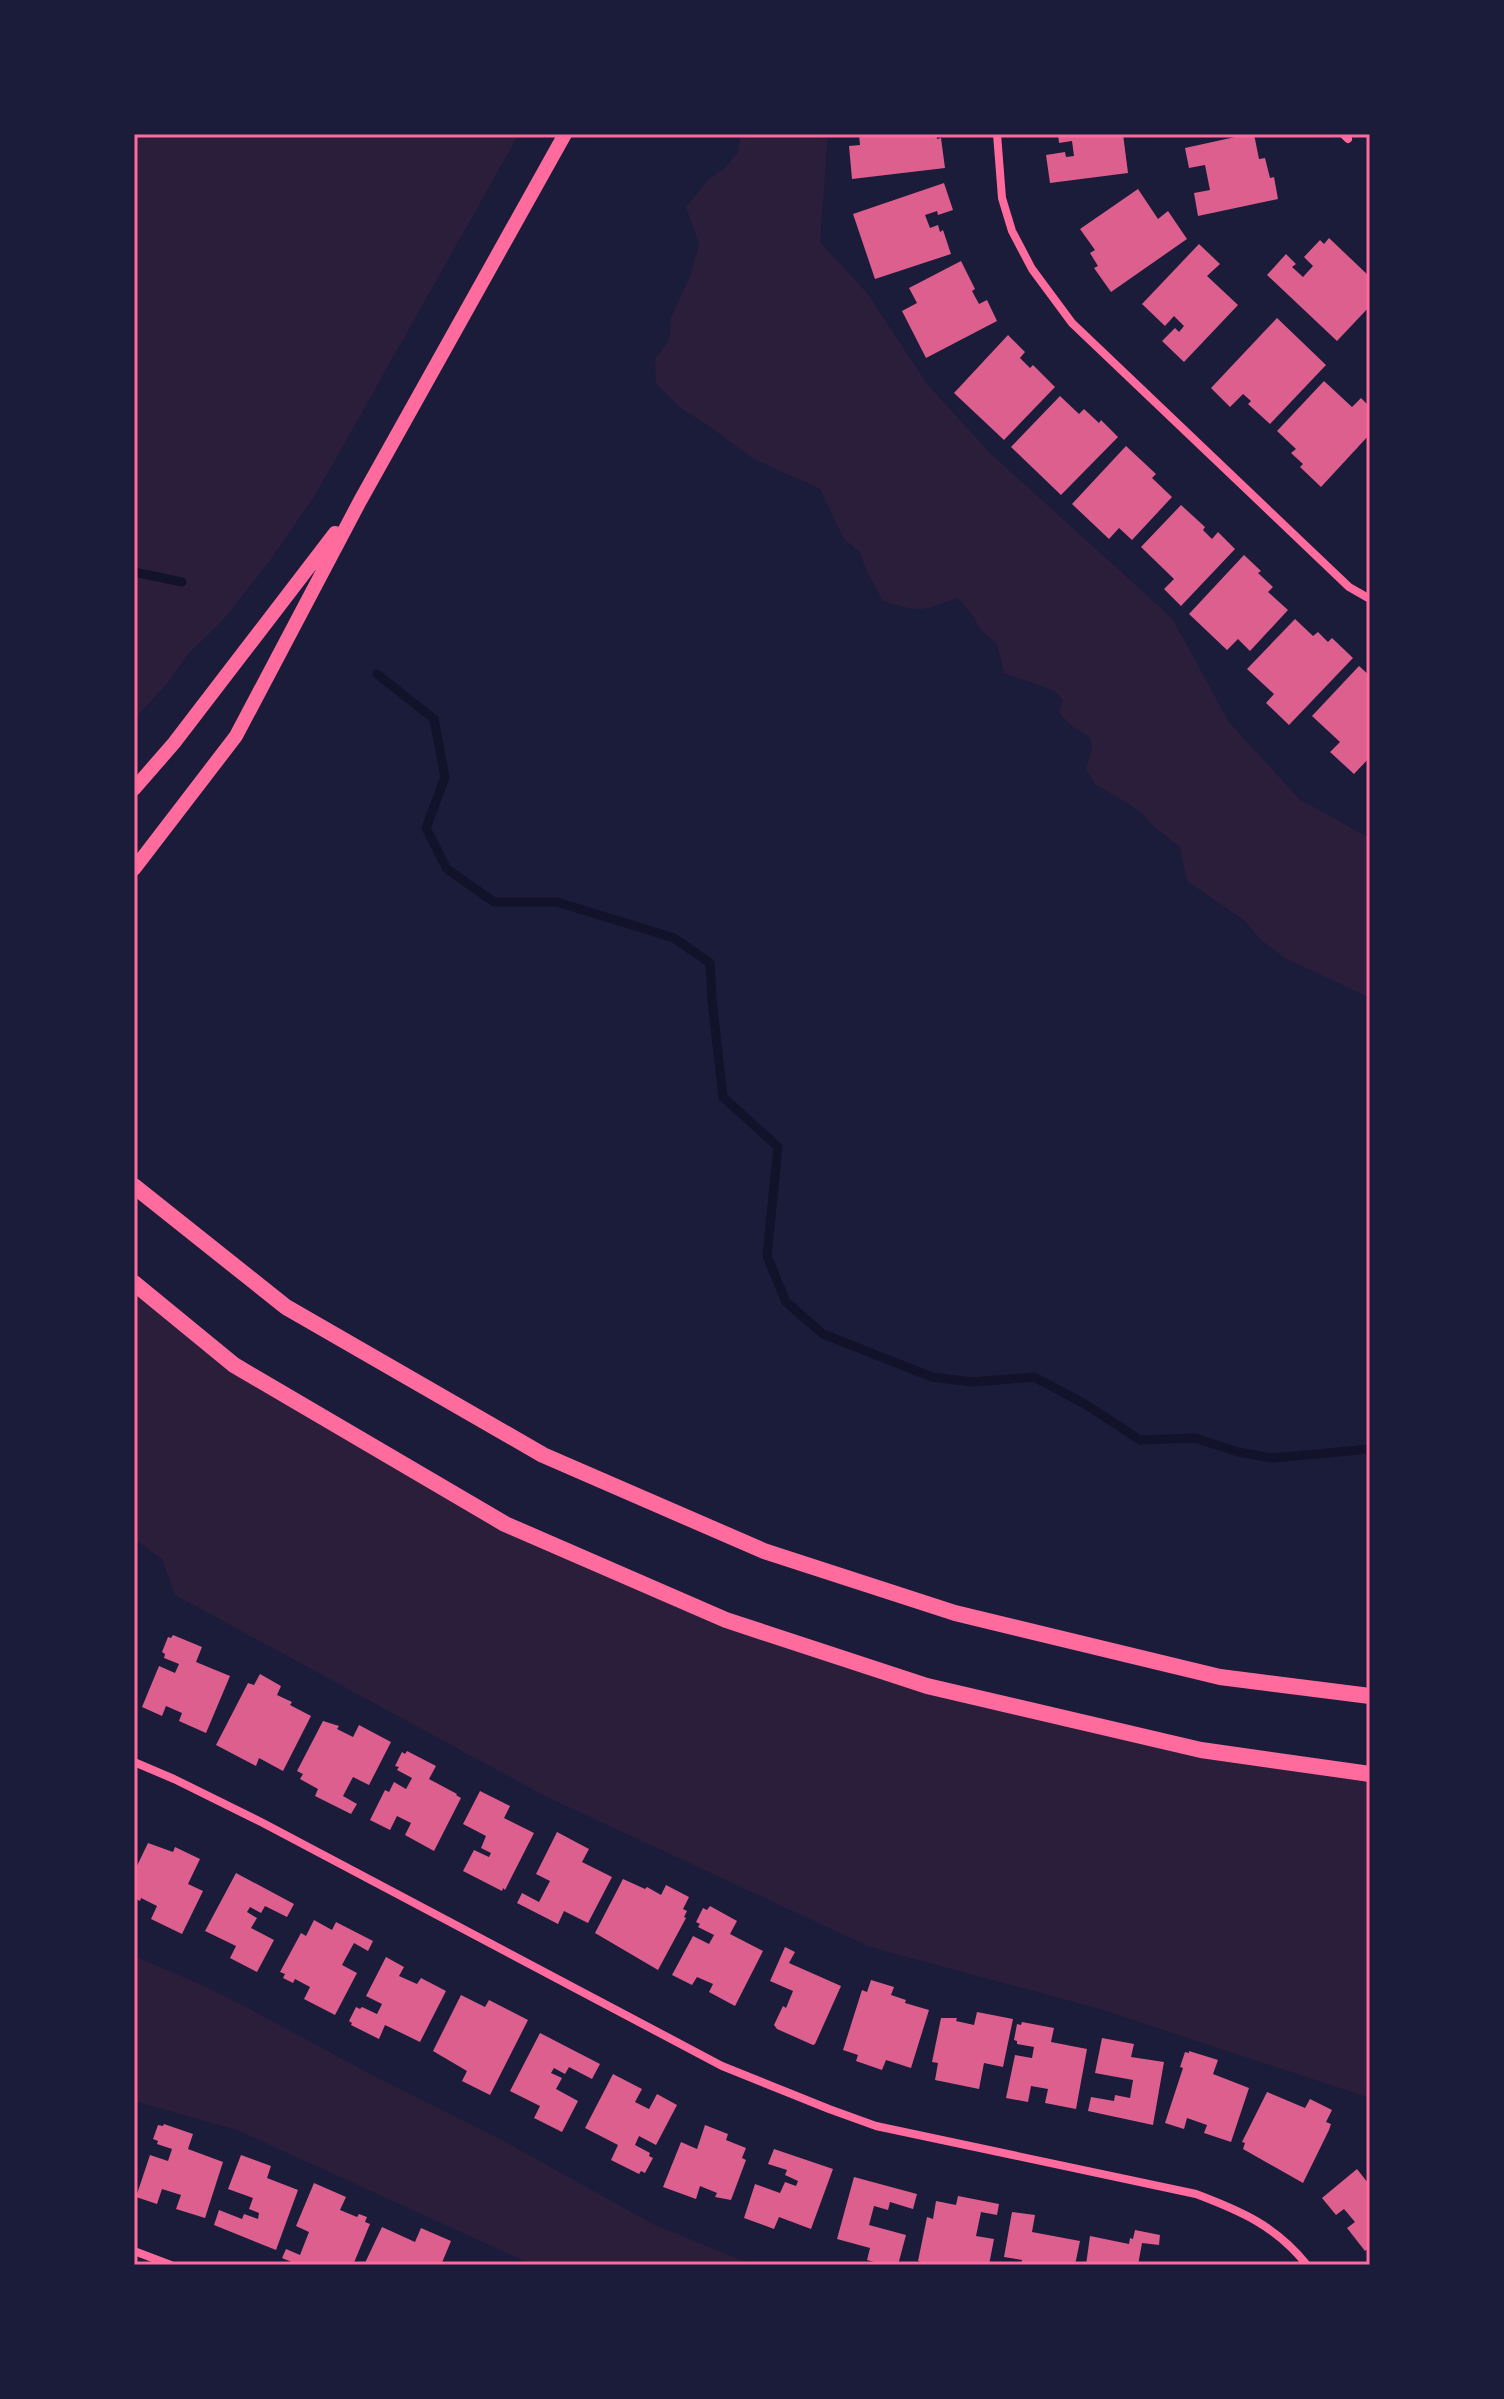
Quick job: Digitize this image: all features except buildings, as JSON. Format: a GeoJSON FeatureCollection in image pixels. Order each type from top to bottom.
{"type":"FeatureCollection","features":[{"type":"Feature","properties":{"kind":"main road"},"geometry":{"type":"LineString","coordinates":[[134,1186],[286,1307],[543,1455],[764,1551],[955,1613],[1206,1673],[1370,1696]]}},
{"type":"Feature","properties":{"kind":"main road"},"geometry":{"type":"LineString","coordinates":[[134,1283],[234,1365],[505,1524],[726,1620],[927,1686],[1201,1750],[1370,1774]]}},
{"type":"Feature","properties":{"kind":"street"},"geometry":{"type":"LineString","coordinates":[[134,869],[236,736],[360,501],[565,134]]}},
{"type":"Feature","properties":{"kind":"street"},"geometry":{"type":"LineString","coordinates":[[997,134],[1002,198],[1012,231],[1032,269],[1072,323],[1349,587],[1370,599]]}},
{"type":"Feature","properties":{"kind":"street"},"geometry":{"type":"LineString","coordinates":[[134,789],[174,743],[360,501]]}},
{"type":"Feature","properties":{"kind":"street"},"geometry":{"type":"LineString","coordinates":[[134,1762],[263,1823],[722,2066],[876,2126],[1196,2194],[1240,2210],[1271,2230],[1307,2265]]}},
{"type":"Feature","properties":{"kind":"street"},"geometry":{"type":"LineString","coordinates":[[134,2251],[171,2265]]}},
{"type":"Feature","properties":{"kind":"shaded area"},"geometry":{"type":"Polygon","coordinates":[[[134,134],[519,134],[317,492],[269,562],[223,620],[187,655],[166,685],[134,719],[134,134]]]}},
{"type":"Feature","properties":{"kind":"shaded area"},"geometry":{"type":"Polygon","coordinates":[[[741,134],[828,134],[820,242],[867,293],[927,384],[990,453],[1172,618],[1229,722],[1299,799],[1370,838],[1370,998],[1285,958],[1261,940],[1245,921],[1187,881],[1180,847],[1153,826],[1141,812],[1095,784],[1086,769],[1092,748],[1090,737],[1073,727],[1059,713],[1063,700],[1055,691],[1004,673],[997,644],[982,631],[957,598],[920,609],[883,601],[860,552],[844,539],[820,489],[752,458],[682,409],[656,383],[655,359],[669,340],[671,317],[691,274],[699,244],[686,207],[708,180],[725,168],[738,152],[741,134]]]}},
{"type":"Feature","properties":{"kind":"shaded area"},"geometry":{"type":"Polygon","coordinates":[[[134,1283],[234,1365],[505,1524],[726,1620],[927,1686],[1201,1750],[1370,1774],[1370,2116],[1367,2097],[1100,2009],[870,1947],[547,1797],[175,1595],[162,1559],[134,1539],[134,1283]]]}},
{"type":"Feature","properties":{"kind":"shaded area"},"geometry":{"type":"Polygon","coordinates":[[[134,1956],[248,2008],[500,2139],[653,2224],[753,2265],[533,2265],[237,2130],[134,2101],[134,1956]]]}},
{"type":"Feature","properties":{"kind":"waterway"},"geometry":{"type":"LineString","coordinates":[[134,572],[182,582]]}},
{"type":"Feature","properties":{"kind":"waterway"},"geometry":{"type":"LineString","coordinates":[[377,674],[434,719],[445,777],[426,828],[447,869],[494,902],[557,902],[674,938],[710,963],[723,1097],[778,1147],[767,1256],[786,1302],[823,1334],[932,1377],[972,1382],[1034,1377],[1085,1404],[1140,1440],[1195,1438],[1238,1452],[1273,1458],[1370,1449]]}}]}
